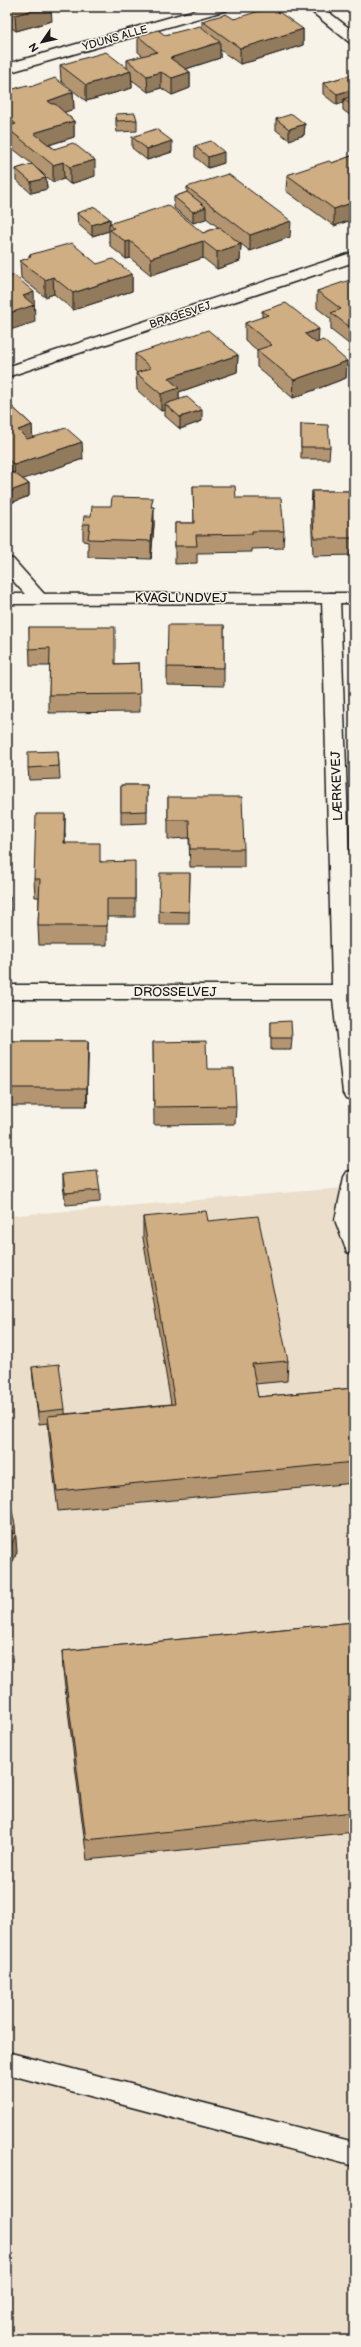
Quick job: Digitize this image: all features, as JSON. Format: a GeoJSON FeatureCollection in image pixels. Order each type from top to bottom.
{"type":"FeatureCollection","features":[{"type":"Feature","properties":{"kind":"street","name":"YDUNS ALLE"},"geometry":{"type":"LineString","coordinates":[[7,68],[222,7]]}},
{"type":"Feature","properties":{"kind":"street"},"geometry":{"type":"LineString","coordinates":[[313,7],[354,39]]}},
{"type":"Feature","properties":{"kind":"street","name":"BRAGESVEJ"},"geometry":{"type":"LineString","coordinates":[[7,372],[354,257]]}},
{"type":"Feature","properties":{"kind":"street"},"geometry":{"type":"LineString","coordinates":[[7,563],[39,599]]}},
{"type":"Feature","properties":{"kind":"street","name":"LÆRKEVEJ"},"geometry":{"type":"LineString","coordinates":[[330,598],[343,992],[354,1093]]}},
{"type":"Feature","properties":{"kind":"street","name":"KVAGLUNDVEJ"},"geometry":{"type":"LineString","coordinates":[[7,599],[354,598]]}},
{"type":"Feature","properties":{"kind":"street","name":"DROSSELVEJ"},"geometry":{"type":"LineString","coordinates":[[7,992],[343,992]]}},
{"type":"Feature","properties":{"kind":"lane"},"geometry":{"type":"LineString","coordinates":[[354,1177],[345,1220],[354,1247]]}},
{"type":"Feature","properties":{"kind":"lane"},"geometry":{"type":"LineString","coordinates":[[7,2063],[354,2154]]}},
{"type":"Feature","properties":{"kind":"shaded area"},"geometry":{"type":"Polygon","coordinates":[[[354,1187],[354,2340],[7,2340],[7,1216],[354,1187]]]}},
{"type":"Feature","properties":{"kind":"building"},"geometry":{"type":"Polygon","coordinates":[[[7,7],[44,7],[15,15],[7,9],[7,7]]]}},
{"type":"Feature","properties":{"kind":"building"},"geometry":{"type":"Polygon","coordinates":[[[272,7],[303,29],[240,48],[202,21],[226,14],[234,19],[272,7]]]}},
{"type":"Feature","properties":{"kind":"building"},"geometry":{"type":"Polygon","coordinates":[[[200,26],[220,42],[170,58],[190,72],[172,78],[161,72],[147,76],[127,60],[157,52],[138,36],[158,30],[165,35],[200,26]]]}},
{"type":"Feature","properties":{"kind":"building"},"geometry":{"type":"Polygon","coordinates":[[[106,52],[131,71],[86,85],[60,65],[106,52]]]}},
{"type":"Feature","properties":{"kind":"building"},"geometry":{"type":"Polygon","coordinates":[[[354,74],[354,89],[337,94],[323,83],[354,74]]]}},
{"type":"Feature","properties":{"kind":"building"},"geometry":{"type":"Polygon","coordinates":[[[55,78],[73,92],[48,101],[55,104],[74,121],[34,133],[54,149],[73,143],[95,160],[70,167],[63,162],[53,165],[7,128],[16,124],[7,117],[7,91],[27,85],[30,87],[55,78]]]}},
{"type":"Feature","properties":{"kind":"building"},"geometry":{"type":"Polygon","coordinates":[[[354,96],[354,107],[344,99],[354,96]]]}},
{"type":"Feature","properties":{"kind":"building"},"geometry":{"type":"Polygon","coordinates":[[[135,113],[137,120],[117,121],[116,114],[135,113]]]}},
{"type":"Feature","properties":{"kind":"building"},"geometry":{"type":"Polygon","coordinates":[[[292,114],[305,124],[289,129],[276,119],[292,114]]]}},
{"type":"Feature","properties":{"kind":"building"},"geometry":{"type":"Polygon","coordinates":[[[156,129],[172,141],[147,149],[132,137],[156,129]]]}},
{"type":"Feature","properties":{"kind":"building"},"geometry":{"type":"Polygon","coordinates":[[[211,141],[224,152],[208,157],[195,146],[211,141]]]}},
{"type":"Feature","properties":{"kind":"building"},"geometry":{"type":"Polygon","coordinates":[[[354,155],[354,202],[334,209],[287,175],[329,161],[332,163],[354,155]]]}},
{"type":"Feature","properties":{"kind":"building"},"geometry":{"type":"Polygon","coordinates":[[[32,164],[46,178],[31,182],[16,169],[32,164]]]}},
{"type":"Feature","properties":{"kind":"building"},"geometry":{"type":"Polygon","coordinates":[[[228,174],[291,221],[250,235],[187,187],[228,174]]]}},
{"type":"Feature","properties":{"kind":"building"},"geometry":{"type":"Polygon","coordinates":[[[187,192],[206,207],[193,212],[174,197],[187,192]]]}},
{"type":"Feature","properties":{"kind":"building"},"geometry":{"type":"Polygon","coordinates":[[[168,205],[203,233],[219,227],[241,244],[217,252],[203,241],[151,258],[130,241],[126,242],[110,230],[114,228],[109,224],[168,205]]]}},
{"type":"Feature","properties":{"kind":"building"},"geometry":{"type":"Polygon","coordinates":[[[95,207],[110,219],[92,225],[77,213],[95,207]]]}},
{"type":"Feature","properties":{"kind":"building"},"geometry":{"type":"Polygon","coordinates":[[[72,243],[97,264],[113,259],[132,274],[73,293],[53,277],[45,280],[20,261],[31,257],[29,255],[72,243]]]}},
{"type":"Feature","properties":{"kind":"building"},"geometry":{"type":"Polygon","coordinates":[[[14,275],[34,292],[23,296],[34,305],[7,314],[7,278],[14,275]]]}},
{"type":"Feature","properties":{"kind":"building"},"geometry":{"type":"Polygon","coordinates":[[[350,280],[354,283],[354,330],[331,313],[341,309],[317,291],[350,280]]]}},
{"type":"Feature","properties":{"kind":"building"},"geometry":{"type":"Polygon","coordinates":[[[286,303],[319,329],[305,334],[316,343],[323,340],[347,361],[294,380],[257,350],[272,345],[245,323],[268,315],[262,311],[286,303]]]}},
{"type":"Feature","properties":{"kind":"building"},"geometry":{"type":"Polygon","coordinates":[[[208,330],[238,355],[168,378],[179,388],[161,394],[136,373],[151,368],[135,354],[208,330]]]}},
{"type":"Feature","properties":{"kind":"building"},"geometry":{"type":"Polygon","coordinates":[[[187,397],[202,410],[180,417],[165,404],[187,397]]]}},
{"type":"Feature","properties":{"kind":"building"},"geometry":{"type":"Polygon","coordinates":[[[7,402],[32,425],[18,430],[27,439],[66,428],[82,442],[14,465],[7,458],[7,402]]]}},
{"type":"Feature","properties":{"kind":"building"},"geometry":{"type":"Polygon","coordinates":[[[301,424],[328,425],[330,447],[301,447],[301,424]]]}},
{"type":"Feature","properties":{"kind":"building"},"geometry":{"type":"Polygon","coordinates":[[[13,472],[29,484],[8,492],[7,474],[13,472]]]}},
{"type":"Feature","properties":{"kind":"building"},"geometry":{"type":"Polygon","coordinates":[[[193,486],[235,486],[236,498],[281,498],[284,531],[252,531],[252,534],[196,535],[197,546],[175,546],[175,523],[194,523],[193,486]]]}},
{"type":"Feature","properties":{"kind":"building"},"geometry":{"type":"Polygon","coordinates":[[[312,491],[354,491],[354,538],[314,538],[312,491]]]}},
{"type":"Feature","properties":{"kind":"building"},"geometry":{"type":"Polygon","coordinates":[[[112,497],[153,498],[151,507],[154,507],[151,541],[88,539],[90,524],[83,524],[84,516],[91,516],[92,506],[111,506],[112,497]]]}},
{"type":"Feature","properties":{"kind":"building"},"geometry":{"type":"Polygon","coordinates":[[[168,625],[224,625],[224,668],[167,667],[168,625]]]}},
{"type":"Feature","properties":{"kind":"building"},"geometry":{"type":"Polygon","coordinates":[[[29,627],[115,627],[115,664],[139,663],[140,694],[49,695],[50,648],[29,649],[29,627]]]}},
{"type":"Feature","properties":{"kind":"building"},"geometry":{"type":"Polygon","coordinates":[[[58,751],[59,766],[28,768],[28,752],[58,751]]]}},
{"type":"Feature","properties":{"kind":"building"},"geometry":{"type":"Polygon","coordinates":[[[121,785],[147,785],[147,811],[121,812],[121,785]]]}},
{"type":"Feature","properties":{"kind":"building"},"geometry":{"type":"Polygon","coordinates":[[[168,797],[242,797],[244,849],[190,849],[189,820],[168,820],[168,797]]]}},
{"type":"Feature","properties":{"kind":"building"},"geometry":{"type":"Polygon","coordinates":[[[36,814],[65,814],[64,843],[100,843],[100,862],[135,861],[135,899],[107,899],[107,926],[38,926],[40,879],[34,879],[36,814]]]}},
{"type":"Feature","properties":{"kind":"building"},"geometry":{"type":"Polygon","coordinates":[[[160,873],[190,873],[189,912],[159,911],[160,873]]]}},
{"type":"Feature","properties":{"kind":"building"},"geometry":{"type":"Polygon","coordinates":[[[7,896],[10,896],[8,920],[7,920],[7,896]]]}},
{"type":"Feature","properties":{"kind":"building"},"geometry":{"type":"Polygon","coordinates":[[[291,1021],[292,1038],[271,1038],[271,1022],[291,1021]]]}},
{"type":"Feature","properties":{"kind":"building"},"geometry":{"type":"Polygon","coordinates":[[[7,1041],[88,1041],[87,1088],[7,1088],[7,1041]]]}},
{"type":"Feature","properties":{"kind":"building"},"geometry":{"type":"Polygon","coordinates":[[[206,1041],[207,1069],[234,1069],[236,1106],[154,1107],[153,1042],[206,1041]]]}},
{"type":"Feature","properties":{"kind":"building"},"geometry":{"type":"Polygon","coordinates":[[[97,1171],[100,1190],[65,1193],[63,1174],[97,1171]]]}},
{"type":"Feature","properties":{"kind":"building"},"geometry":{"type":"Polygon","coordinates":[[[206,1211],[208,1221],[258,1216],[288,1361],[252,1364],[258,1397],[354,1388],[354,1462],[57,1491],[48,1416],[175,1404],[143,1217],[206,1211]]]}},
{"type":"Feature","properties":{"kind":"building"},"geometry":{"type":"Polygon","coordinates":[[[59,1364],[65,1409],[38,1412],[32,1367],[59,1364]]]}},
{"type":"Feature","properties":{"kind":"building"},"geometry":{"type":"Polygon","coordinates":[[[7,1500],[10,1501],[15,1525],[12,1529],[7,1530],[7,1500]]]}},
{"type":"Feature","properties":{"kind":"building"},"geometry":{"type":"Polygon","coordinates":[[[7,1532],[16,1534],[7,1556],[7,1532]]]}},
{"type":"Feature","properties":{"kind":"building"},"geometry":{"type":"Polygon","coordinates":[[[354,1622],[354,1812],[86,1840],[62,1651],[354,1622]]]}}]}
